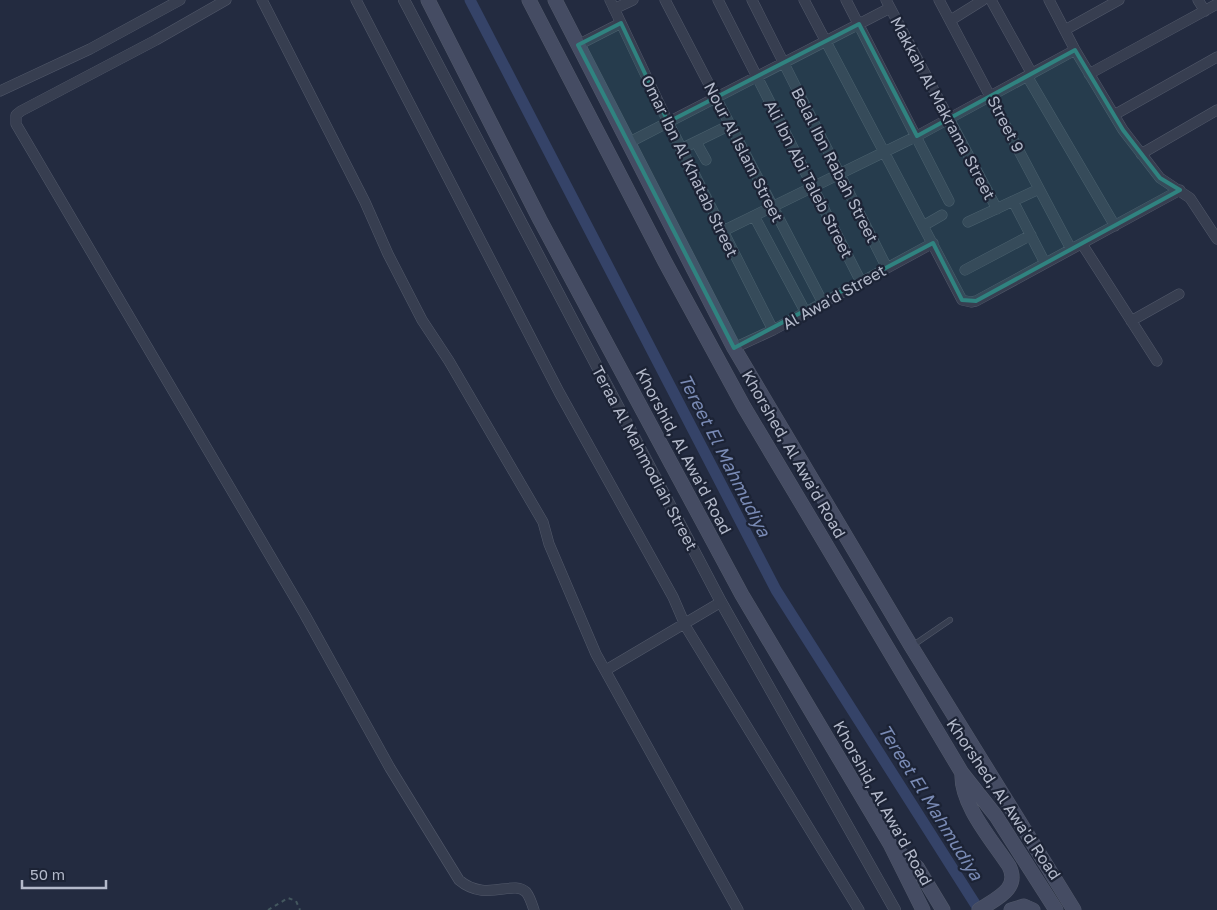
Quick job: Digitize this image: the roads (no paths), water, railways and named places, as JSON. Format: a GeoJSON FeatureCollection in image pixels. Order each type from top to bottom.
{"type":"FeatureCollection","features":[{"type":"Feature","properties":{"kind":"main road","name":"Khorshid, Al Awa'd Road"},"geometry":{"type":"LineString","coordinates":[[428,0],[540,220],[742,595],[890,844],[923,910]]}},
{"type":"Feature","properties":{"kind":"main road","name":"Khorshed, Al Awa'd Road"},"geometry":{"type":"LineString","coordinates":[[529,0],[660,254],[744,407],[962,773],[996,816],[1056,910]]}},
{"type":"Feature","properties":{"kind":"main road","name":"Khorshed, Al Awa'd Road"},"geometry":{"type":"LineString","coordinates":[[555,0],[734,348],[911,646],[1074,910]]}},
{"type":"Feature","properties":{"kind":"main road"},"geometry":{"type":"LineString","coordinates":[[962,773],[962,788],[967,802],[1012,870],[1012,880],[1008,891],[979,910]]}},
{"type":"Feature","properties":{"kind":"main road"},"geometry":{"type":"LineString","coordinates":[[890,844],[917,867],[944,910]]}},
{"type":"Feature","properties":{"kind":"main road"},"geometry":{"type":"LineString","coordinates":[[1013,909],[1024,906],[1033,910]]}},
{"type":"Feature","properties":{"kind":"street"},"geometry":{"type":"LineString","coordinates":[[0,91],[90,49],[180,0]]}},
{"type":"Feature","properties":{"kind":"street"},"geometry":{"type":"LineString","coordinates":[[226,0],[156,40],[21,111],[15,118],[16,124],[305,615],[390,768],[459,880],[474,890],[483,892],[518,888],[526,893],[534,910]]}},
{"type":"Feature","properties":{"kind":"street"},"geometry":{"type":"LineString","coordinates":[[262,0],[366,202],[388,254],[422,320],[449,361],[543,522],[549,544],[596,654],[738,910]]}},
{"type":"Feature","properties":{"kind":"street"},"geometry":{"type":"LineString","coordinates":[[356,0],[559,392],[673,597],[684,624],[859,910]]}},
{"type":"Feature","properties":{"kind":"street","name":"Teraa Al Mahmodiah Street"},"geometry":{"type":"LineString","coordinates":[[404,0],[722,602],[895,910]]}},
{"type":"Feature","properties":{"kind":"street"},"geometry":{"type":"LineString","coordinates":[[612,5],[633,0]]}},
{"type":"Feature","properties":{"kind":"street","name":"Nour Al Islam Street"},"geometry":{"type":"LineString","coordinates":[[665,0],[823,304]]}},
{"type":"Feature","properties":{"kind":"street","name":"Ali Ibn Abi Taleb Street"},"geometry":{"type":"LineString","coordinates":[[718,0],[861,282]]}},
{"type":"Feature","properties":{"kind":"street","name":"Belal Ibn Rabah Street"},"geometry":{"type":"LineString","coordinates":[[752,0],[887,268]]}},
{"type":"Feature","properties":{"kind":"street"},"geometry":{"type":"LineString","coordinates":[[804,0],[962,300],[966,302],[976,301],[1180,190]]}},
{"type":"Feature","properties":{"kind":"street"},"geometry":{"type":"LineString","coordinates":[[846,0],[917,136],[948,201]]}},
{"type":"Feature","properties":{"kind":"street","name":"Street 9"},"geometry":{"type":"LineString","coordinates":[[939,0],[1071,249]]}},
{"type":"Feature","properties":{"kind":"street"},"geometry":{"type":"LineString","coordinates":[[951,20],[983,0]]}},
{"type":"Feature","properties":{"kind":"street"},"geometry":{"type":"LineString","coordinates":[[991,0],[1030,75],[1115,226]]}},
{"type":"Feature","properties":{"kind":"street"},"geometry":{"type":"LineString","coordinates":[[1049,0],[1089,74],[1141,154],[1160,178],[1190,198],[1217,239]]}},
{"type":"Feature","properties":{"kind":"street"},"geometry":{"type":"LineString","coordinates":[[1065,30],[1119,0]]}},
{"type":"Feature","properties":{"kind":"street"},"geometry":{"type":"LineString","coordinates":[[1198,0],[1204,11]]}},
{"type":"Feature","properties":{"kind":"street"},"geometry":{"type":"LineString","coordinates":[[628,142],[826,41],[858,24],[888,4]]}},
{"type":"Feature","properties":{"kind":"street","name":"Makkah Al Makrama Street"},"geometry":{"type":"LineString","coordinates":[[888,4],[997,209]]}},
{"type":"Feature","properties":{"kind":"street"},"geometry":{"type":"LineString","coordinates":[[1089,74],[1217,4]]}},
{"type":"Feature","properties":{"kind":"street","name":"Omar Ibn Al Khatab Street"},"geometry":{"type":"LineString","coordinates":[[612,5],[681,149],[773,330]]}},
{"type":"Feature","properties":{"kind":"street"},"geometry":{"type":"LineString","coordinates":[[578,45],[621,24]]}},
{"type":"Feature","properties":{"kind":"street"},"geometry":{"type":"LineString","coordinates":[[723,232],[917,136],[1075,50]]}},
{"type":"Feature","properties":{"kind":"street"},"geometry":{"type":"LineString","coordinates":[[1114,115],[1217,57]]}},
{"type":"Feature","properties":{"kind":"street"},"geometry":{"type":"LineString","coordinates":[[1141,154],[1217,110]]}},
{"type":"Feature","properties":{"kind":"street"},"geometry":{"type":"LineString","coordinates":[[681,149],[730,125]]}},
{"type":"Feature","properties":{"kind":"street"},"geometry":{"type":"LineString","coordinates":[[696,142],[706,160]]}},
{"type":"Feature","properties":{"kind":"street"},"geometry":{"type":"LineString","coordinates":[[968,222],[1039,189]]}},
{"type":"Feature","properties":{"kind":"street"},"geometry":{"type":"LineString","coordinates":[[1013,201],[1045,263]]}},
{"type":"Feature","properties":{"kind":"street"},"geometry":{"type":"LineString","coordinates":[[923,226],[942,215]]}},
{"type":"Feature","properties":{"kind":"street"},"geometry":{"type":"LineString","coordinates":[[754,216],[806,313]]}},
{"type":"Feature","properties":{"kind":"street"},"geometry":{"type":"LineString","coordinates":[[965,270],[1031,235]]}},
{"type":"Feature","properties":{"kind":"street","name":"Al Awa'd Street"},"geometry":{"type":"LineString","coordinates":[[734,348],[806,313],[933,243]]}},
{"type":"Feature","properties":{"kind":"street"},"geometry":{"type":"LineString","coordinates":[[1082,244],[1157,361]]}},
{"type":"Feature","properties":{"kind":"street"},"geometry":{"type":"LineString","coordinates":[[1131,321],[1180,294]]}},
{"type":"Feature","properties":{"kind":"street"},"geometry":{"type":"LineString","coordinates":[[606,670],[722,602]]}},
{"type":"Feature","properties":{"kind":"lane"},"geometry":{"type":"LineString","coordinates":[[911,646],[950,620]]}},
{"type":"Feature","properties":{"kind":"waterway","name":"Tereet El Mahmudiya"},"geometry":{"type":"LineString","coordinates":[[470,0],[776,590],[979,910]]}}]}
